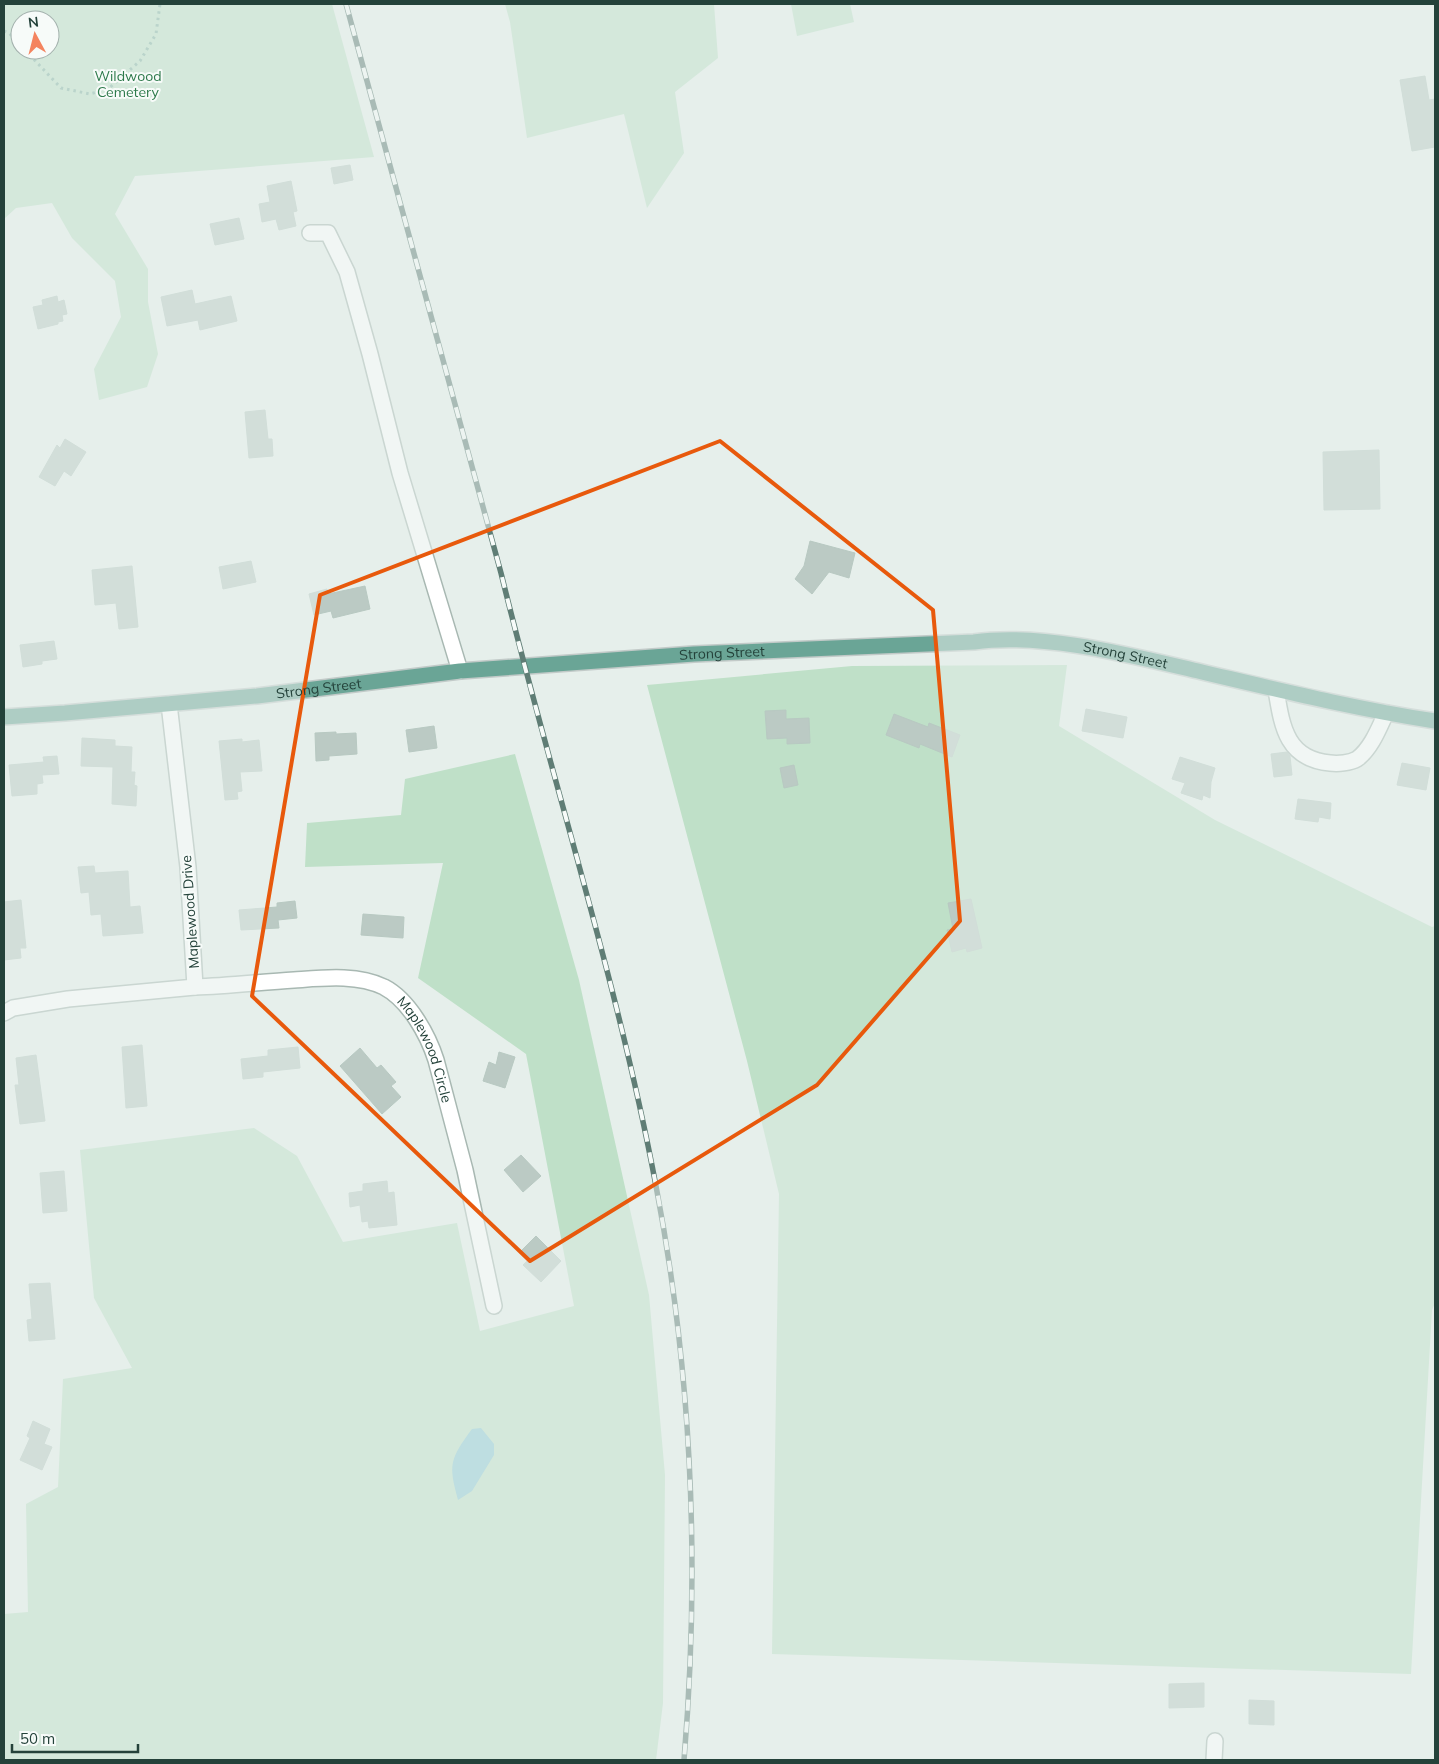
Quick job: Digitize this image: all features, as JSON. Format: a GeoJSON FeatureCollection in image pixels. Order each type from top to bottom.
{"type":"FeatureCollection","features":[{"type":"Feature","properties":{"kind":"main road","name":"Strong Street"},"geometry":{"type":"LineString","coordinates":[[4,717],[65,714],[169,704],[460,672],[694,654],[974,642],[999,638],[1089,648],[1142,658],[1276,690],[1386,713],[1435,721]]}},
{"type":"Feature","properties":{"kind":"street"},"geometry":{"type":"LineString","coordinates":[[310,233],[328,233],[347,272],[400,473],[460,672]]}},
{"type":"Feature","properties":{"kind":"street"},"geometry":{"type":"LineString","coordinates":[[1276,690],[1283,728],[1290,741],[1307,757],[1322,762],[1336,763],[1356,759],[1371,743],[1386,713]]}},
{"type":"Feature","properties":{"kind":"street","name":"Maplewood Drive"},"geometry":{"type":"LineString","coordinates":[[4,1013],[14,1008],[68,999],[195,987],[188,867],[169,704]]}},
{"type":"Feature","properties":{"kind":"street","name":"Maplewood Circle"},"geometry":{"type":"LineString","coordinates":[[195,987],[308,979],[349,979],[373,983],[385,988],[404,1005],[420,1026],[432,1049],[465,1170],[494,1306]]}},
{"type":"Feature","properties":{"kind":"street"},"geometry":{"type":"LineString","coordinates":[[1214,1760],[1215,1741]]}},
{"type":"Feature","properties":{"kind":"path"},"geometry":{"type":"LineString","coordinates":[[34,60],[61,88],[90,94],[108,89],[140,62],[156,34],[160,4]]}},
{"type":"Feature","properties":{"kind":"highlighted area"},"geometry":{"type":"Polygon","coordinates":[[[720,441],[933,610],[960,921],[817,1085],[530,1261],[252,996],[320,595],[720,441]]]}},
{"type":"Feature","properties":{"kind":"green space","name":"Wildwood Cemetery"},"geometry":{"type":"Polygon","coordinates":[[[4,4],[332,4],[374,157],[135,176],[115,214],[148,269],[148,302],[158,354],[147,387],[99,400],[94,369],[121,317],[115,281],[72,238],[52,203],[16,208],[4,219],[4,4]]]}},
{"type":"Feature","properties":{"kind":"green space"},"geometry":{"type":"Polygon","coordinates":[[[505,4],[714,4],[718,58],[675,92],[684,153],[647,208],[624,114],[527,138],[510,22],[505,4]]]}},
{"type":"Feature","properties":{"kind":"green space"},"geometry":{"type":"Polygon","coordinates":[[[791,4],[850,4],[854,22],[797,36],[791,4]]]}},
{"type":"Feature","properties":{"kind":"green space"},"geometry":{"type":"Polygon","coordinates":[[[1067,665],[1059,726],[1215,820],[1432,927],[1435,926],[1435,1303],[1432,1310],[1411,1674],[772,1654],[779,1194],[747,1061],[647,685],[852,666],[1067,665]]]}},
{"type":"Feature","properties":{"kind":"green space"},"geometry":{"type":"Polygon","coordinates":[[[515,754],[579,980],[649,1295],[665,1475],[663,1703],[656,1760],[4,1760],[4,1614],[28,1612],[26,1504],[58,1487],[63,1379],[132,1368],[94,1298],[80,1150],[254,1128],[297,1156],[343,1242],[457,1223],[480,1331],[574,1306],[526,1054],[418,978],[443,863],[305,867],[307,823],[401,815],[405,779],[515,754]]]}},
{"type":"Feature","properties":{"kind":"water"},"geometry":{"type":"Polygon","coordinates":[[[481,1428],[494,1444],[494,1455],[472,1491],[458,1500],[452,1470],[455,1455],[472,1429],[481,1428]]]}},
{"type":"Feature","properties":{"kind":"building"},"geometry":{"type":"Polygon","coordinates":[[[1425,76],[1429,100],[1435,99],[1435,147],[1412,151],[1400,80],[1425,76]]]}},
{"type":"Feature","properties":{"kind":"building"},"geometry":{"type":"Polygon","coordinates":[[[350,165],[353,180],[334,184],[331,168],[350,165]]]}},
{"type":"Feature","properties":{"kind":"building"},"geometry":{"type":"Polygon","coordinates":[[[291,181],[297,211],[293,212],[296,226],[279,230],[276,219],[262,222],[259,204],[270,202],[267,186],[291,181]]]}},
{"type":"Feature","properties":{"kind":"building"},"geometry":{"type":"Polygon","coordinates":[[[239,218],[244,239],[215,245],[210,224],[239,218]]]}},
{"type":"Feature","properties":{"kind":"building"},"geometry":{"type":"Polygon","coordinates":[[[192,290],[195,304],[231,296],[237,321],[200,330],[198,320],[167,326],[161,297],[192,290]]]}},
{"type":"Feature","properties":{"kind":"building"},"geometry":{"type":"Polygon","coordinates":[[[57,296],[58,302],[64,300],[67,314],[62,315],[63,321],[38,329],[33,307],[43,305],[42,300],[57,296]]]}},
{"type":"Feature","properties":{"kind":"building"},"geometry":{"type":"Polygon","coordinates":[[[265,410],[268,439],[272,439],[273,456],[249,458],[245,412],[265,410]]]}},
{"type":"Feature","properties":{"kind":"building"},"geometry":{"type":"Polygon","coordinates":[[[65,439],[86,452],[71,476],[64,471],[55,486],[39,477],[57,445],[60,448],[65,439]]]}},
{"type":"Feature","properties":{"kind":"building"},"geometry":{"type":"Polygon","coordinates":[[[1379,450],[1380,509],[1324,510],[1323,452],[1379,450]]]}},
{"type":"Feature","properties":{"kind":"building"},"geometry":{"type":"Polygon","coordinates":[[[810,541],[855,553],[849,578],[829,572],[812,594],[795,579],[804,566],[810,541]]]}},
{"type":"Feature","properties":{"kind":"building"},"geometry":{"type":"Polygon","coordinates":[[[251,561],[256,582],[223,589],[219,567],[251,561]]]}},
{"type":"Feature","properties":{"kind":"building"},"geometry":{"type":"Polygon","coordinates":[[[132,566],[138,627],[119,629],[116,603],[95,605],[92,570],[132,566]]]}},
{"type":"Feature","properties":{"kind":"building"},"geometry":{"type":"Polygon","coordinates":[[[365,586],[370,609],[333,618],[331,611],[314,615],[309,594],[327,589],[328,594],[365,586]]]}},
{"type":"Feature","properties":{"kind":"building"},"geometry":{"type":"Polygon","coordinates":[[[54,641],[57,659],[23,667],[20,645],[54,641]]]}},
{"type":"Feature","properties":{"kind":"building"},"geometry":{"type":"Polygon","coordinates":[[[1086,709],[1127,717],[1123,738],[1082,731],[1086,709]]]}},
{"type":"Feature","properties":{"kind":"building"},"geometry":{"type":"Polygon","coordinates":[[[786,710],[786,719],[809,718],[810,743],[787,744],[787,738],[767,739],[765,711],[786,710]]]}},
{"type":"Feature","properties":{"kind":"building"},"geometry":{"type":"Polygon","coordinates":[[[894,714],[928,727],[929,723],[960,735],[952,757],[920,744],[919,748],[886,735],[894,714]]]}},
{"type":"Feature","properties":{"kind":"building"},"geometry":{"type":"Polygon","coordinates":[[[434,726],[437,748],[409,752],[406,730],[434,726]]]}},
{"type":"Feature","properties":{"kind":"building"},"geometry":{"type":"Polygon","coordinates":[[[336,732],[336,734],[356,733],[357,754],[329,756],[329,760],[316,761],[315,733],[336,732]]]}},
{"type":"Feature","properties":{"kind":"building"},"geometry":{"type":"Polygon","coordinates":[[[82,738],[115,740],[115,746],[132,747],[131,772],[135,772],[134,785],[137,786],[136,806],[112,804],[113,767],[81,766],[82,738]]]}},
{"type":"Feature","properties":{"kind":"building"},"geometry":{"type":"Polygon","coordinates":[[[242,739],[242,742],[259,740],[262,771],[240,772],[242,791],[237,792],[238,799],[225,800],[219,741],[242,739]]]}},
{"type":"Feature","properties":{"kind":"building"},"geometry":{"type":"Polygon","coordinates":[[[1287,752],[1290,756],[1292,775],[1274,777],[1271,754],[1287,752]]]}},
{"type":"Feature","properties":{"kind":"building"},"geometry":{"type":"Polygon","coordinates":[[[57,756],[59,774],[42,775],[43,783],[37,784],[37,794],[12,796],[9,765],[44,762],[43,757],[57,756]]]}},
{"type":"Feature","properties":{"kind":"building"},"geometry":{"type":"Polygon","coordinates":[[[1180,757],[1215,768],[1211,782],[1210,798],[1203,795],[1202,800],[1181,793],[1185,783],[1172,779],[1180,757]]]}},
{"type":"Feature","properties":{"kind":"building"},"geometry":{"type":"Polygon","coordinates":[[[1402,763],[1430,768],[1426,790],[1397,785],[1402,763]]]}},
{"type":"Feature","properties":{"kind":"building"},"geometry":{"type":"Polygon","coordinates":[[[794,765],[798,785],[784,788],[780,768],[794,765]]]}},
{"type":"Feature","properties":{"kind":"building"},"geometry":{"type":"Polygon","coordinates":[[[1298,799],[1331,803],[1330,819],[1319,817],[1318,822],[1295,819],[1298,799]]]}},
{"type":"Feature","properties":{"kind":"building"},"geometry":{"type":"Polygon","coordinates":[[[94,866],[95,873],[128,871],[130,907],[140,906],[143,933],[103,936],[101,914],[91,915],[89,892],[81,893],[78,867],[94,866]]]}},
{"type":"Feature","properties":{"kind":"building"},"geometry":{"type":"Polygon","coordinates":[[[971,899],[982,948],[967,952],[966,948],[952,952],[947,930],[953,929],[948,903],[971,899]]]}},
{"type":"Feature","properties":{"kind":"building"},"geometry":{"type":"Polygon","coordinates":[[[21,900],[26,948],[20,948],[21,958],[4,960],[4,902],[21,900]]]}},
{"type":"Feature","properties":{"kind":"building"},"geometry":{"type":"Polygon","coordinates":[[[295,901],[297,918],[278,920],[279,928],[241,930],[239,910],[277,907],[277,903],[295,901]]]}},
{"type":"Feature","properties":{"kind":"building"},"geometry":{"type":"Polygon","coordinates":[[[363,914],[404,917],[403,938],[361,935],[363,914]]]}},
{"type":"Feature","properties":{"kind":"building"},"geometry":{"type":"Polygon","coordinates":[[[142,1045],[147,1106],[126,1108],[122,1047],[142,1045]]]}},
{"type":"Feature","properties":{"kind":"building"},"geometry":{"type":"Polygon","coordinates":[[[298,1047],[300,1068],[263,1072],[263,1077],[243,1079],[241,1059],[268,1056],[268,1050],[298,1047]]]}},
{"type":"Feature","properties":{"kind":"building"},"geometry":{"type":"Polygon","coordinates":[[[360,1048],[377,1068],[381,1065],[396,1082],[391,1086],[401,1097],[382,1114],[340,1066],[360,1048]]]}},
{"type":"Feature","properties":{"kind":"building"},"geometry":{"type":"Polygon","coordinates":[[[499,1052],[515,1057],[505,1088],[483,1081],[489,1062],[496,1065],[499,1052]]]}},
{"type":"Feature","properties":{"kind":"building"},"geometry":{"type":"Polygon","coordinates":[[[36,1055],[45,1121],[20,1124],[15,1085],[19,1085],[16,1058],[36,1055]]]}},
{"type":"Feature","properties":{"kind":"building"},"geometry":{"type":"Polygon","coordinates":[[[521,1155],[541,1176],[523,1192],[504,1170],[521,1155]]]}},
{"type":"Feature","properties":{"kind":"building"},"geometry":{"type":"Polygon","coordinates":[[[64,1171],[67,1211],[43,1213],[40,1173],[64,1171]]]}},
{"type":"Feature","properties":{"kind":"building"},"geometry":{"type":"Polygon","coordinates":[[[387,1181],[388,1193],[394,1192],[397,1225],[369,1228],[368,1221],[362,1222],[360,1205],[350,1207],[349,1193],[363,1191],[363,1184],[387,1181]]]}},
{"type":"Feature","properties":{"kind":"building"},"geometry":{"type":"Polygon","coordinates":[[[536,1236],[561,1261],[541,1282],[523,1265],[528,1260],[520,1252],[536,1236]]]}},
{"type":"Feature","properties":{"kind":"building"},"geometry":{"type":"Polygon","coordinates":[[[50,1283],[55,1339],[29,1341],[27,1320],[32,1319],[29,1284],[50,1283]]]}},
{"type":"Feature","properties":{"kind":"building"},"geometry":{"type":"Polygon","coordinates":[[[33,1421],[50,1429],[44,1444],[52,1447],[42,1470],[20,1460],[30,1438],[27,1436],[33,1421]]]}},
{"type":"Feature","properties":{"kind":"building"},"geometry":{"type":"Polygon","coordinates":[[[1204,1683],[1204,1707],[1169,1708],[1169,1684],[1204,1683]]]}},
{"type":"Feature","properties":{"kind":"building"},"geometry":{"type":"Polygon","coordinates":[[[1249,1700],[1274,1701],[1274,1725],[1249,1724],[1249,1700]]]}},
{"type":"Feature","properties":{"kind":"railway"},"geometry":{"type":"LineString","coordinates":[[346,4],[603,955],[640,1109],[656,1186],[678,1328],[690,1472],[691,1616],[684,1760]]}}]}
